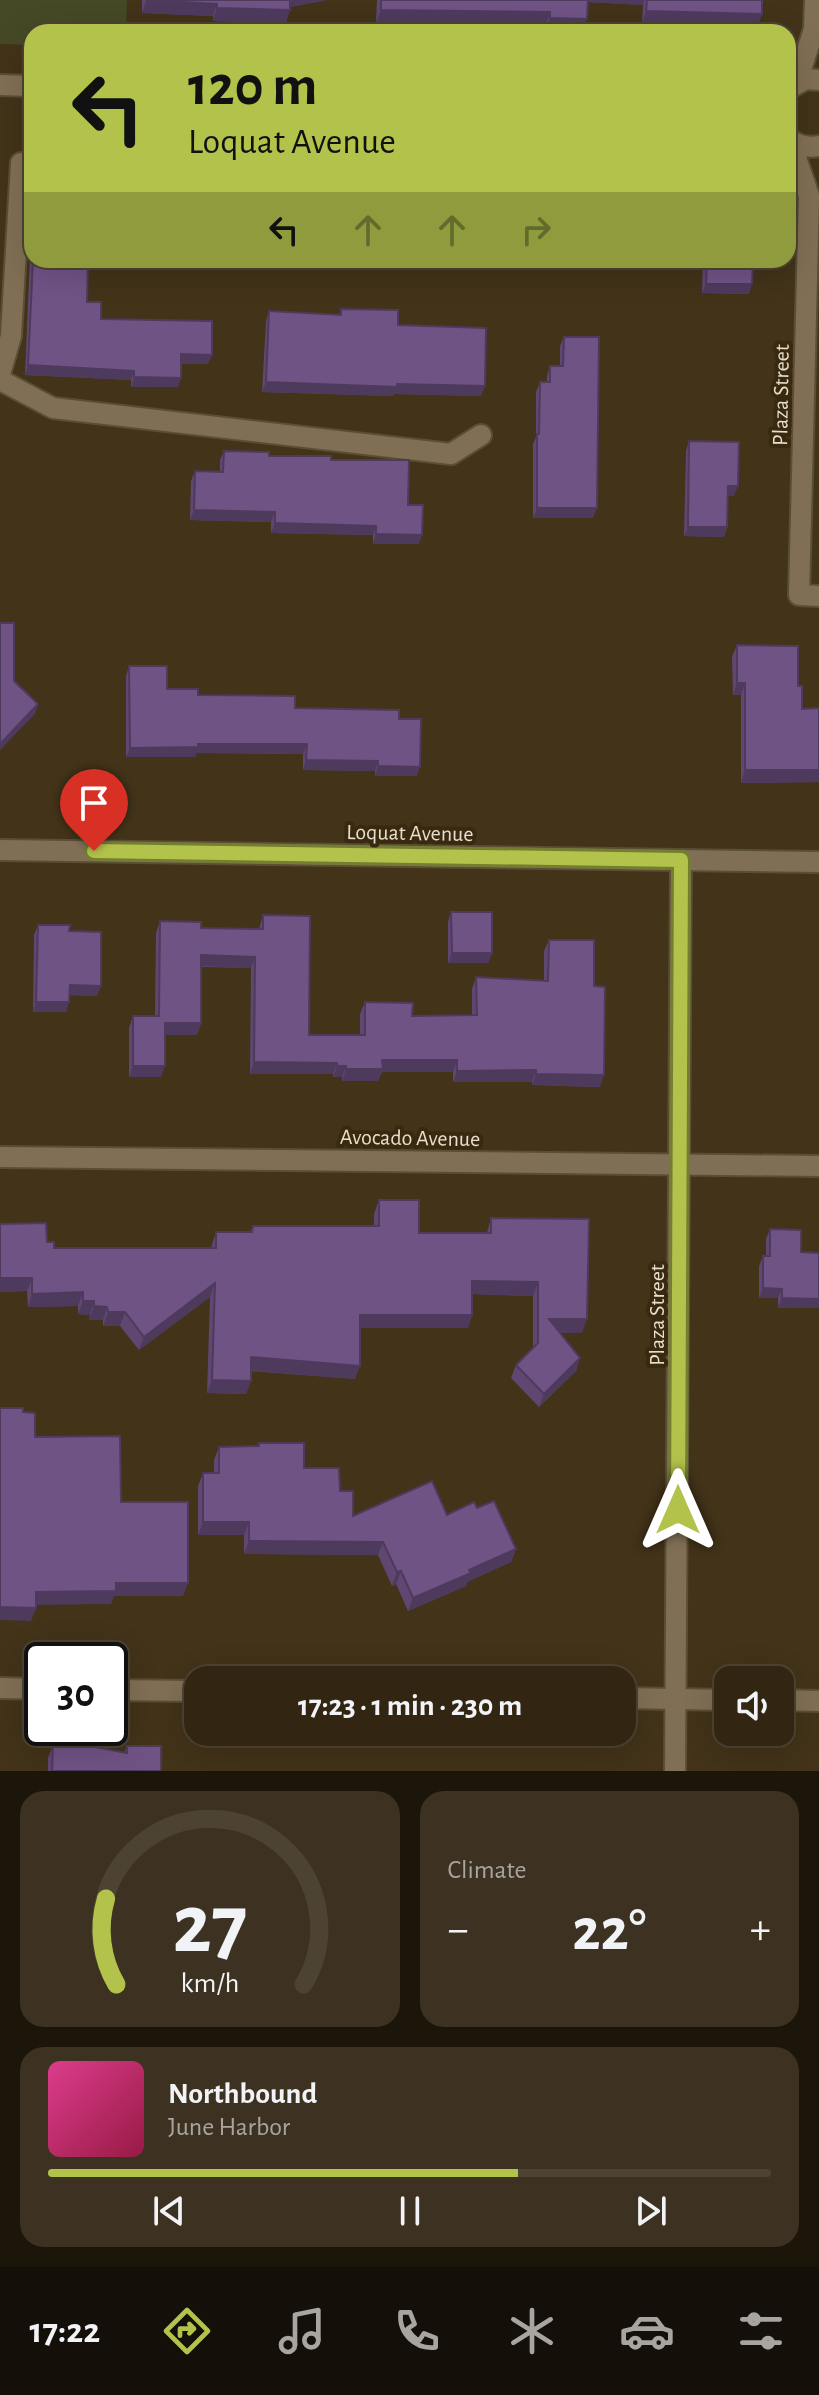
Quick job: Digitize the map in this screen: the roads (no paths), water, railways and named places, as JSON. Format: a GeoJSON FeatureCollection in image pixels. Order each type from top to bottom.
{"type":"FeatureCollection","features":[{"type":"Feature","properties":{"kind":"street"},"geometry":{"type":"LineString","coordinates":[[796,79],[816,36],[815,0]]}},
{"type":"Feature","properties":{"kind":"street"},"geometry":{"type":"LineString","coordinates":[[796,84],[806,79],[819,80]]}},
{"type":"Feature","properties":{"kind":"street"},"geometry":{"type":"LineString","coordinates":[[0,85],[24,86]]}},
{"type":"Feature","properties":{"kind":"street"},"geometry":{"type":"LineString","coordinates":[[796,143],[811,148],[819,146]]}},
{"type":"Feature","properties":{"kind":"street","name":"Plaza Street"},"geometry":{"type":"LineString","coordinates":[[796,159],[809,196],[809,596]]}},
{"type":"Feature","properties":{"kind":"street"},"geometry":{"type":"LineString","coordinates":[[0,374],[11,336],[6,312],[21,163]]}},
{"type":"Feature","properties":{"kind":"street","name":"Plaza Street"},"geometry":{"type":"LineString","coordinates":[[809,196],[819,176]]}},
{"type":"Feature","properties":{"kind":"street"},"geometry":{"type":"LineString","coordinates":[[0,380],[53,408],[451,454],[481,435]]}},
{"type":"Feature","properties":{"kind":"street","name":"Loquat Avenue"},"geometry":{"type":"LineString","coordinates":[[0,850],[819,862]]}},
{"type":"Feature","properties":{"kind":"street","name":"Plaza Street"},"geometry":{"type":"LineString","coordinates":[[675,1771],[681,860]]}},
{"type":"Feature","properties":{"kind":"street","name":"Avocado Avenue"},"geometry":{"type":"LineString","coordinates":[[0,1157],[819,1166]]}},
{"type":"Feature","properties":{"kind":"street"},"geometry":{"type":"LineString","coordinates":[[0,1688],[24,1689]]}},
{"type":"Feature","properties":{"kind":"street"},"geometry":{"type":"LineString","coordinates":[[128,1690],[184,1691]]}},
{"type":"Feature","properties":{"kind":"street"},"geometry":{"type":"LineString","coordinates":[[636,1698],[714,1700]]}},
{"type":"Feature","properties":{"kind":"street"},"geometry":{"type":"LineString","coordinates":[[794,1700],[819,1701]]}}]}
